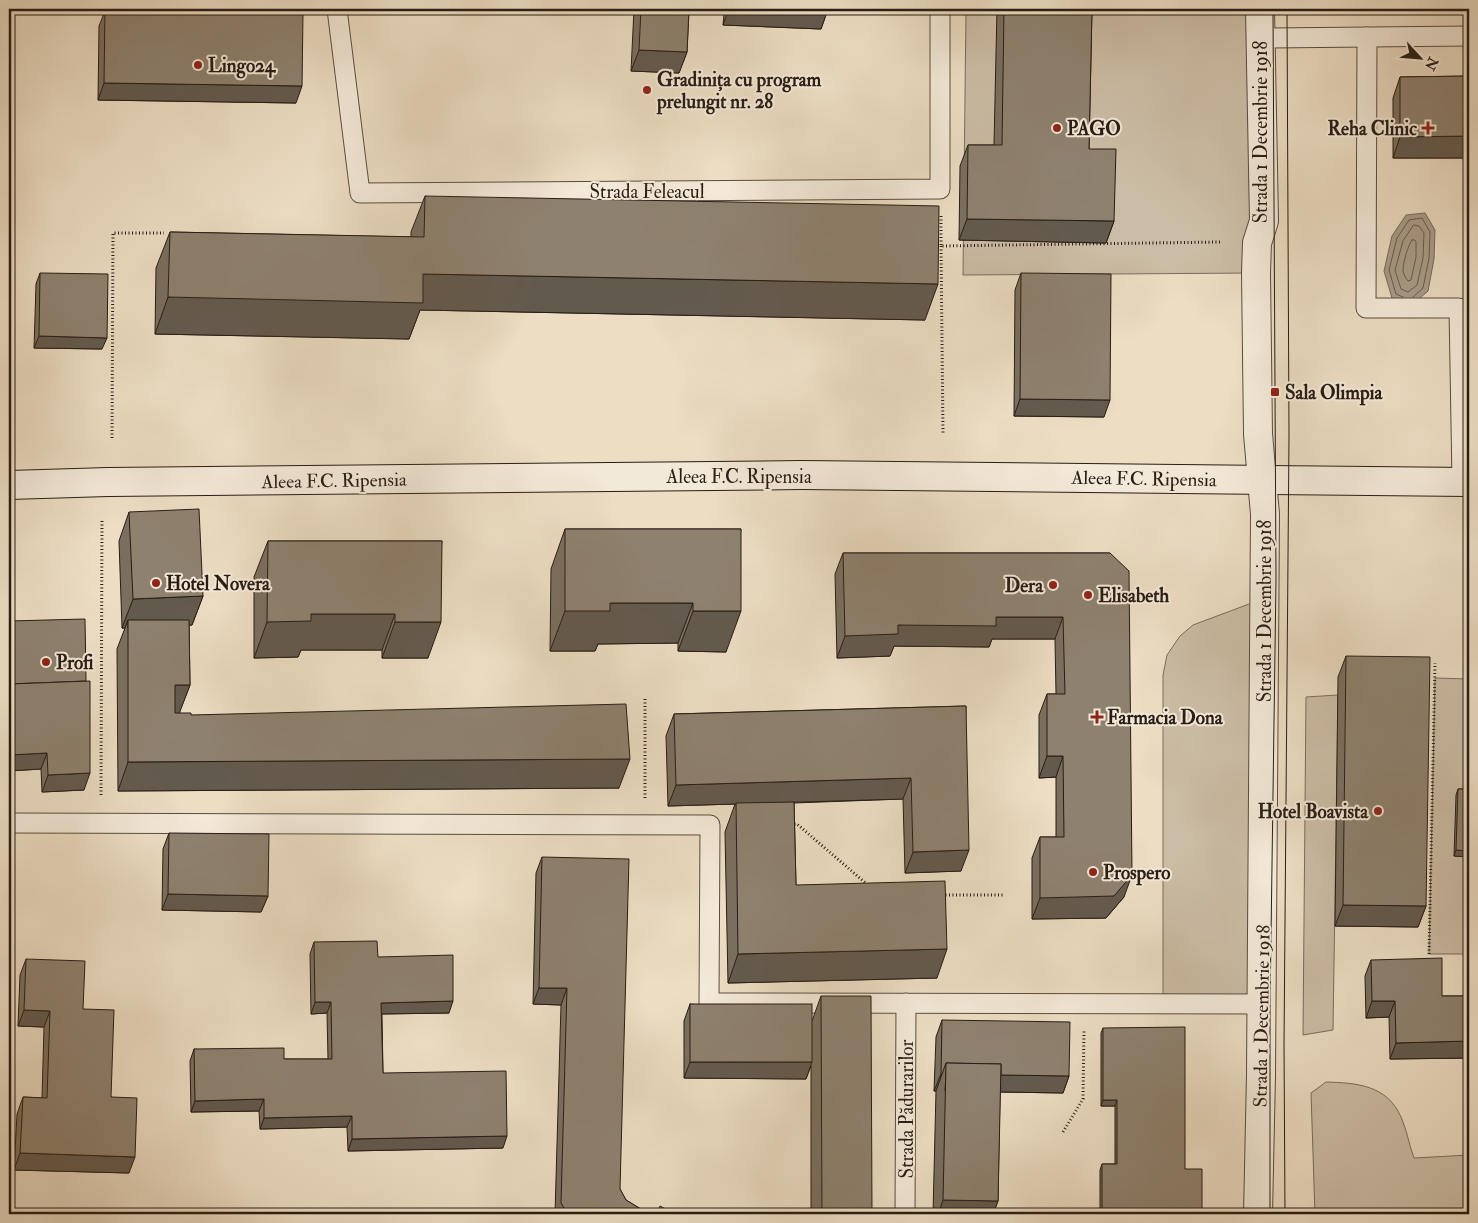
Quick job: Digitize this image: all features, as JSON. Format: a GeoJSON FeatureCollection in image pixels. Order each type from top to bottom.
{"type":"FeatureCollection","features":[{"type":"Feature","properties":{"kind":"main road","name":"Strada 1 Decembrie 1918"},"geometry":{"type":"LineString","coordinates":[[1258,1214],[1262,1004],[1265,524],[1258,434],[1256,273],[1257,243],[1264,221],[1260,9]]}},
{"type":"Feature","properties":{"kind":"main road","name":"Aleea F.C. Ripensia"},"geometry":{"type":"LineString","coordinates":[[9,485],[802,475],[1466,482]]}},
{"type":"Feature","properties":{"kind":"lane","name":"Strada Feleacul"},"geometry":{"type":"LineString","coordinates":[[337,9],[360,193],[940,189]]}},
{"type":"Feature","properties":{"kind":"lane"},"geometry":{"type":"LineString","coordinates":[[940,9],[940,189]]}},
{"type":"Feature","properties":{"kind":"lane"},"geometry":{"type":"LineString","coordinates":[[1261,38],[1469,36]]}},
{"type":"Feature","properties":{"kind":"lane"},"geometry":{"type":"LineString","coordinates":[[1367,37],[1366,308],[1459,308],[1466,482]]}},
{"type":"Feature","properties":{"kind":"lane"},"geometry":{"type":"LineString","coordinates":[[9,823],[710,825],[709,1002],[1262,1004]]}},
{"type":"Feature","properties":{"kind":"lane","name":"Strada Pădurarilor"},"geometry":{"type":"LineString","coordinates":[[905,1214],[906,1003]]}},
{"type":"Feature","properties":{"kind":"path"},"geometry":{"type":"LineString","coordinates":[[940,189],[943,433]]}},
{"type":"Feature","properties":{"kind":"path"},"geometry":{"type":"LineString","coordinates":[[112,438],[113,232],[164,233]]}},
{"type":"Feature","properties":{"kind":"path"},"geometry":{"type":"LineString","coordinates":[[941,246],[1220,242]]}},
{"type":"Feature","properties":{"kind":"path"},"geometry":{"type":"LineString","coordinates":[[100,823],[102,520]]}},
{"type":"Feature","properties":{"kind":"path"},"geometry":{"type":"LineString","coordinates":[[1429,954],[1435,663]]}},
{"type":"Feature","properties":{"kind":"path"},"geometry":{"type":"LineString","coordinates":[[645,699],[645,825]]}},
{"type":"Feature","properties":{"kind":"path"},"geometry":{"type":"LineString","coordinates":[[787,824],[796,824],[874,889]]}},
{"type":"Feature","properties":{"kind":"path"},"geometry":{"type":"LineString","coordinates":[[937,895],[1003,895]]}},
{"type":"Feature","properties":{"kind":"path"},"geometry":{"type":"LineString","coordinates":[[1063,1132],[1083,1099],[1084,1004]]}},
{"type":"Feature","properties":{"kind":"shaded area"},"geometry":{"type":"Polygon","coordinates":[[[966,9],[1257,9],[1256,273],[963,275],[966,9]]]}},
{"type":"Feature","properties":{"kind":"shaded area"},"geometry":{"type":"Polygon","coordinates":[[[1265,598],[1261,1004],[1163,1004],[1163,675],[1167,655],[1180,636],[1193,625],[1265,598]]]}},
{"type":"Feature","properties":{"kind":"shaded area"},"geometry":{"type":"Polygon","coordinates":[[[1435,678],[1469,679],[1469,954],[1429,954],[1435,678]]]}},
{"type":"Feature","properties":{"kind":"shaded area"},"geometry":{"type":"Polygon","coordinates":[[[1338,695],[1333,1030],[1303,1035],[1306,697],[1338,695]]]}},
{"type":"Feature","properties":{"kind":"shaded area"},"geometry":{"type":"Polygon","coordinates":[[[1326,1082],[1360,1085],[1379,1092],[1388,1098],[1401,1117],[1414,1158],[1469,1155],[1469,1214],[1315,1214],[1311,1093],[1326,1082]]]}},
{"type":"Feature","properties":{"kind":"water"},"geometry":{"type":"Polygon","coordinates":[[[1425,213],[1435,230],[1434,259],[1428,291],[1411,306],[1392,298],[1384,271],[1392,236],[1406,215],[1425,213]]]}},
{"type":"Feature","properties":{"kind":"building"},"geometry":{"type":"Polygon","coordinates":[[[641,9],[689,9],[687,52],[639,50],[641,9]]]}},
{"type":"Feature","properties":{"kind":"building"},"geometry":{"type":"Polygon","coordinates":[[[1004,9],[1092,9],[1089,149],[1116,149],[1114,221],[967,219],[968,145],[1002,145],[1004,9]]]}},
{"type":"Feature","properties":{"kind":"building","name":"Lingo24"},"geometry":{"type":"Polygon","coordinates":[[[105,10],[303,13],[302,86],[104,83],[105,10]]]}},
{"type":"Feature","properties":{"kind":"building"},"geometry":{"type":"Polygon","coordinates":[[[1469,76],[1469,136],[1400,137],[1400,77],[1469,76]]]}},
{"type":"Feature","properties":{"kind":"building"},"geometry":{"type":"Polygon","coordinates":[[[425,196],[939,206],[938,284],[423,274],[423,303],[168,297],[170,232],[424,237],[425,196]]]}},
{"type":"Feature","properties":{"kind":"building"},"geometry":{"type":"Polygon","coordinates":[[[40,273],[108,274],[107,338],[39,336],[40,273]]]}},
{"type":"Feature","properties":{"kind":"building"},"geometry":{"type":"Polygon","coordinates":[[[1021,273],[1111,274],[1110,400],[1020,399],[1021,273]]]}},
{"type":"Feature","properties":{"kind":"building"},"geometry":{"type":"Polygon","coordinates":[[[199,509],[203,596],[133,599],[129,512],[199,509]]]}},
{"type":"Feature","properties":{"kind":"building"},"geometry":{"type":"Polygon","coordinates":[[[565,529],[741,529],[741,611],[693,611],[693,603],[610,603],[610,611],[565,611],[565,529]]]}},
{"type":"Feature","properties":{"kind":"building"},"geometry":{"type":"Polygon","coordinates":[[[268,541],[442,541],[441,622],[395,622],[395,614],[311,614],[311,621],[267,622],[268,541]]]}},
{"type":"Feature","properties":{"kind":"building"},"geometry":{"type":"Polygon","coordinates":[[[843,553],[1110,553],[1129,571],[1132,875],[1114,896],[1040,898],[1040,837],[1064,837],[1063,756],[1047,756],[1047,694],[1065,694],[1063,617],[996,617],[996,626],[898,625],[898,634],[845,636],[843,553]]]}},
{"type":"Feature","properties":{"kind":"building","name":"Profi"},"geometry":{"type":"Polygon","coordinates":[[[85,619],[86,681],[9,684],[9,621],[85,619]]]}},
{"type":"Feature","properties":{"kind":"building"},"geometry":{"type":"Polygon","coordinates":[[[128,620],[189,620],[190,685],[175,685],[175,713],[191,713],[191,715],[626,704],[630,759],[128,762],[128,620]]]}},
{"type":"Feature","properties":{"kind":"building","name":"Hotel Boavista"},"geometry":{"type":"Polygon","coordinates":[[[1346,656],[1430,657],[1426,906],[1343,905],[1346,656]]]}},
{"type":"Feature","properties":{"kind":"building"},"geometry":{"type":"Polygon","coordinates":[[[90,681],[90,773],[48,775],[47,753],[9,755],[9,684],[90,681]]]}},
{"type":"Feature","properties":{"kind":"building"},"geometry":{"type":"Polygon","coordinates":[[[966,706],[969,850],[913,852],[911,778],[676,785],[674,714],[966,706]]]}},
{"type":"Feature","properties":{"kind":"building"},"geometry":{"type":"Polygon","coordinates":[[[1458,789],[1469,789],[1469,851],[1456,850],[1458,789]]]}},
{"type":"Feature","properties":{"kind":"building"},"geometry":{"type":"Polygon","coordinates":[[[794,802],[796,885],[945,881],[947,949],[738,954],[736,803],[794,802]]]}},
{"type":"Feature","properties":{"kind":"building"},"geometry":{"type":"Polygon","coordinates":[[[169,833],[269,834],[268,896],[168,894],[169,833]]]}},
{"type":"Feature","properties":{"kind":"building"},"geometry":{"type":"Polygon","coordinates":[[[542,857],[629,859],[620,1189],[626,1200],[649,1214],[568,1214],[561,1203],[567,988],[539,988],[542,857]]]}},
{"type":"Feature","properties":{"kind":"building"},"geometry":{"type":"Polygon","coordinates":[[[377,941],[378,957],[453,955],[453,1001],[381,1003],[383,1073],[506,1071],[507,1136],[352,1139],[352,1116],[264,1118],[264,1099],[195,1101],[194,1049],[284,1048],[284,1059],[332,1059],[331,1002],[315,1002],[314,942],[377,941]]]}},
{"type":"Feature","properties":{"kind":"building"},"geometry":{"type":"Polygon","coordinates":[[[1442,958],[1442,996],[1469,996],[1469,1041],[1396,1043],[1395,1001],[1372,1001],[1371,960],[1442,958]]]}},
{"type":"Feature","properties":{"kind":"building"},"geometry":{"type":"Polygon","coordinates":[[[26,959],[85,961],[83,1009],[114,1010],[111,1097],[137,1098],[135,1157],[20,1153],[23,1097],[47,1098],[50,1011],[24,1010],[26,959]]]}},
{"type":"Feature","properties":{"kind":"building"},"geometry":{"type":"Polygon","coordinates":[[[821,996],[871,996],[872,1214],[822,1214],[821,996]]]}},
{"type":"Feature","properties":{"kind":"building"},"geometry":{"type":"Polygon","coordinates":[[[690,1004],[812,1004],[812,1062],[690,1062],[690,1004]]]}},
{"type":"Feature","properties":{"kind":"building"},"geometry":{"type":"Polygon","coordinates":[[[942,1020],[1070,1022],[1069,1076],[1001,1075],[1001,1064],[946,1063],[941,1074],[942,1020]]]}},
{"type":"Feature","properties":{"kind":"building"},"geometry":{"type":"Polygon","coordinates":[[[1185,1027],[1185,1169],[1202,1169],[1202,1214],[1102,1214],[1102,1164],[1117,1164],[1117,1100],[1103,1100],[1103,1028],[1185,1027]]]}},
{"type":"Feature","properties":{"kind":"building"},"geometry":{"type":"Polygon","coordinates":[[[946,1063],[1001,1064],[998,1201],[943,1200],[946,1063]]]}},
{"type":"Feature","properties":{"kind":"building"},"geometry":{"type":"Polygon","coordinates":[[[660,1206],[675,1214],[656,1214],[660,1206]]]}},
{"type":"Feature","properties":{"kind":"tram line"},"geometry":{"type":"LineString","coordinates":[[1270,1214],[1270,1008],[1276,579],[1273,9]]}},
{"type":"Feature","properties":{"kind":"tram line"},"geometry":{"type":"LineString","coordinates":[[1285,1214],[1284,1045],[1289,436],[1287,9]]}},
{"type":"Feature","properties":{"kind":"place","name":"Lingo24"},"geometry":{"type":"Point","coordinates":[198,65]}},
{"type":"Feature","properties":{"kind":"place","name":"Gradinița cu program prelungit nr. 28"},"geometry":{"type":"Point","coordinates":[647,90]}},
{"type":"Feature","properties":{"kind":"place","name":"PAGO"},"geometry":{"type":"Point","coordinates":[1057,128]}},
{"type":"Feature","properties":{"kind":"place","name":"Reha Clinic"},"geometry":{"type":"Point","coordinates":[1428,128]}},
{"type":"Feature","properties":{"kind":"place","name":"Sala Olimpia"},"geometry":{"type":"Point","coordinates":[1275,392]}},
{"type":"Feature","properties":{"kind":"place","name":"Hotel Novera"},"geometry":{"type":"Point","coordinates":[156,583]}},
{"type":"Feature","properties":{"kind":"place","name":"Dera"},"geometry":{"type":"Point","coordinates":[1053,585]}},
{"type":"Feature","properties":{"kind":"place","name":"Elisabeth"},"geometry":{"type":"Point","coordinates":[1088,595]}},
{"type":"Feature","properties":{"kind":"place","name":"Profi"},"geometry":{"type":"Point","coordinates":[46,662]}},
{"type":"Feature","properties":{"kind":"place","name":"Farmacia Dona"},"geometry":{"type":"Point","coordinates":[1097,717]}},
{"type":"Feature","properties":{"kind":"place","name":"Hotel Boavista"},"geometry":{"type":"Point","coordinates":[1378,811]}},
{"type":"Feature","properties":{"kind":"place","name":"Prospero"},"geometry":{"type":"Point","coordinates":[1093,872]}}]}
